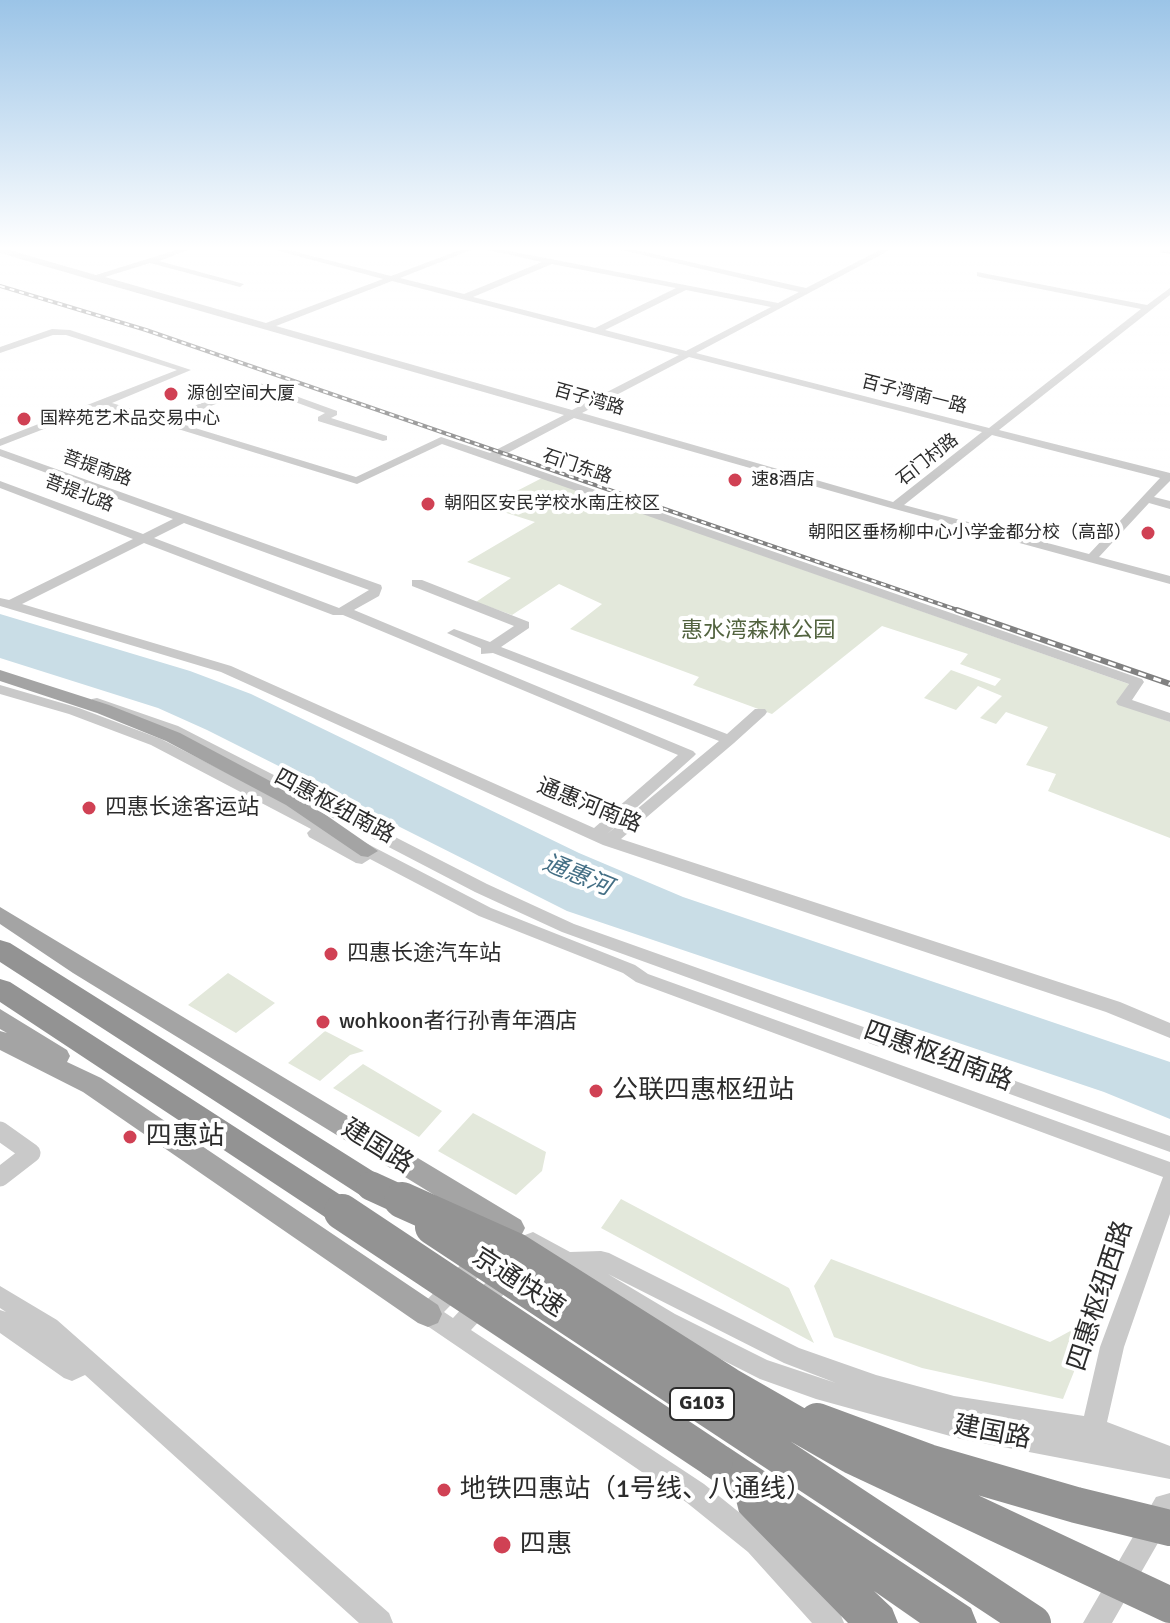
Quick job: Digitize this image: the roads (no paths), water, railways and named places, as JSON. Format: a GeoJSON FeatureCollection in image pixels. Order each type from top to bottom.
{"type":"FeatureCollection","features":[{"type":"Feature","properties":{"kind":"highway","name":"京通快速"},"geometry":{"type":"LineString","coordinates":[[0,949],[371,1186],[1033,1623]]}},
{"type":"Feature","properties":{"kind":"highway","name":"京通快速"},"geometry":{"type":"LineString","coordinates":[[1,996],[342,1212],[705,1477],[956,1623]]}},
{"type":"Feature","properties":{"kind":"highway"},"geometry":{"type":"LineString","coordinates":[[371,1186],[516,1251],[744,1376],[928,1462],[1076,1505],[1170,1528]]}},
{"type":"Feature","properties":{"kind":"highway"},"geometry":{"type":"LineString","coordinates":[[744,1376],[852,1456],[1170,1605]]}},
{"type":"Feature","properties":{"kind":"highway"},"geometry":{"type":"LineString","coordinates":[[705,1477],[877,1623]]}},
{"type":"Feature","properties":{"kind":"main road"},"geometry":{"type":"LineString","coordinates":[[0,673],[173,737],[304,807],[368,851]]}},
{"type":"Feature","properties":{"kind":"main road","name":"建国路"},"geometry":{"type":"LineString","coordinates":[[0,914],[81,967],[511,1228]]}},
{"type":"Feature","properties":{"kind":"main road"},"geometry":{"type":"LineString","coordinates":[[1,996],[92,1085]]}},
{"type":"Feature","properties":{"kind":"main road"},"geometry":{"type":"LineString","coordinates":[[0,1040],[92,1085],[428,1314]]}},
{"type":"Feature","properties":{"kind":"street","name":"百子湾路"},"geometry":{"type":"LineString","coordinates":[[267,326],[895,506],[1170,580]]}},
{"type":"Feature","properties":{"kind":"street","name":"百子湾南一路"},"geometry":{"type":"LineString","coordinates":[[576,326],[1169,477]]}},
{"type":"Feature","properties":{"kind":"street"},"geometry":{"type":"LineString","coordinates":[[596,331],[607,326]]}},
{"type":"Feature","properties":{"kind":"street","name":"石门东路"},"geometry":{"type":"LineString","coordinates":[[491,457],[742,326]]}},
{"type":"Feature","properties":{"kind":"street","name":"石门村路"},"geometry":{"type":"LineString","coordinates":[[895,506],[1125,326]]}},
{"type":"Feature","properties":{"kind":"street"},"geometry":{"type":"LineString","coordinates":[[0,350],[52,332],[67,332],[186,370],[0,443]]}},
{"type":"Feature","properties":{"kind":"street"},"geometry":{"type":"LineString","coordinates":[[165,420],[257,385],[333,413],[322,419],[383,438]]}},
{"type":"Feature","properties":{"kind":"street"},"geometry":{"type":"LineString","coordinates":[[103,403],[357,481],[441,440],[491,457]]}},
{"type":"Feature","properties":{"kind":"street","name":"菩提南路"},"geometry":{"type":"LineString","coordinates":[[0,452],[376,588],[374,593],[344,611]]}},
{"type":"Feature","properties":{"kind":"street","name":"石门东路"},"geometry":{"type":"LineString","coordinates":[[491,457],[1137,682],[1123,702],[1170,718]]}},
{"type":"Feature","properties":{"kind":"street"},"geometry":{"type":"LineString","coordinates":[[1091,559],[1169,477]]}},
{"type":"Feature","properties":{"kind":"street","name":"菩提北路"},"geometry":{"type":"LineString","coordinates":[[0,484],[344,611],[688,754],[602,838]]}},
{"type":"Feature","properties":{"kind":"street"},"geometry":{"type":"LineString","coordinates":[[1147,499],[1170,505]]}},
{"type":"Feature","properties":{"kind":"street"},"geometry":{"type":"LineString","coordinates":[[5,604],[182,519]]}},
{"type":"Feature","properties":{"kind":"street"},"geometry":{"type":"LineString","coordinates":[[417,583],[524,625],[468,663]]}},
{"type":"Feature","properties":{"kind":"street","name":"通惠河南路"},"geometry":{"type":"LineString","coordinates":[[5,604],[226,669],[602,838],[1113,1007],[1170,1031]]}},
{"type":"Feature","properties":{"kind":"street"},"geometry":{"type":"LineString","coordinates":[[454,633],[729,740]]}},
{"type":"Feature","properties":{"kind":"street"},"geometry":{"type":"LineString","coordinates":[[0,673],[173,729],[481,888],[568,928],[1170,1144]]}},
{"type":"Feature","properties":{"kind":"street","name":"四惠枢纽南路"},"geometry":{"type":"LineString","coordinates":[[0,692],[103,720],[156,742],[485,912],[629,969],[642,978],[1170,1171]]}},
{"type":"Feature","properties":{"kind":"street","name":"四惠枢纽南路"},"geometry":{"type":"LineString","coordinates":[[0,692],[129,738],[221,783],[451,907],[623,978],[642,978]]}},
{"type":"Feature","properties":{"kind":"street"},"geometry":{"type":"LineString","coordinates":[[602,838],[729,740],[760,712]]}},
{"type":"Feature","properties":{"kind":"street"},"geometry":{"type":"LineString","coordinates":[[0,1131],[31,1153],[0,1177]]}},
{"type":"Feature","properties":{"kind":"street","name":"四惠枢纽西路"},"geometry":{"type":"LineString","coordinates":[[1093,1429],[1112,1347],[1170,1183]]}},
{"type":"Feature","properties":{"kind":"street"},"geometry":{"type":"LineString","coordinates":[[378,1280],[462,1199]]}},
{"type":"Feature","properties":{"kind":"street"},"geometry":{"type":"LineString","coordinates":[[511,1228],[428,1314],[705,1477],[757,1543],[830,1623]]}},
{"type":"Feature","properties":{"kind":"street","name":"建国路"},"geometry":{"type":"LineString","coordinates":[[511,1228],[667,1321],[744,1376],[816,1388],[961,1428],[1170,1467]]}},
{"type":"Feature","properties":{"kind":"street"},"geometry":{"type":"LineString","coordinates":[[455,1332],[536,1243]]}},
{"type":"Feature","properties":{"kind":"street"},"geometry":{"type":"LineString","coordinates":[[567,1261],[601,1260],[792,1356],[876,1386],[954,1407],[1093,1429],[1140,1444],[1170,1458]]}},
{"type":"Feature","properties":{"kind":"street"},"geometry":{"type":"LineString","coordinates":[[0,1296],[49,1327],[379,1623]]}},
{"type":"Feature","properties":{"kind":"street"},"geometry":{"type":"LineString","coordinates":[[0,1320],[72,1370],[87,1361]]}},
{"type":"Feature","properties":{"kind":"street"},"geometry":{"type":"LineString","coordinates":[[1097,1623],[1165,1506],[1170,1505]]}},
{"type":"Feature","properties":{"kind":"water","name":"通惠河"},"geometry":{"type":"Polygon","coordinates":[[[0,614],[190,671],[251,694],[579,853],[683,897],[1170,1062],[1170,1119],[1104,1092],[567,911],[158,708],[0,658],[0,614]]]}},
{"type":"Feature","properties":{"kind":"railway"},"geometry":{"type":"LineString","coordinates":[[132,326],[963,612]]}},
{"type":"Feature","properties":{"kind":"railway"},"geometry":{"type":"LineString","coordinates":[[957,610],[1170,684]]}},
{"type":"Feature","properties":{"kind":"place","name":"源创空间大厦"},"geometry":{"type":"Point","coordinates":[171,394]}},
{"type":"Feature","properties":{"kind":"place","name":"国粹苑艺术品交易中心"},"geometry":{"type":"Point","coordinates":[24,419]}},
{"type":"Feature","properties":{"kind":"place","name":"速8酒店"},"geometry":{"type":"Point","coordinates":[735,480]}},
{"type":"Feature","properties":{"kind":"place","name":"朝阳区安民学校水南庄校区"},"geometry":{"type":"Point","coordinates":[428,504]}},
{"type":"Feature","properties":{"kind":"place","name":"朝阳区垂杨柳中心小学金都分校（高部）"},"geometry":{"type":"Point","coordinates":[1148,533]}},
{"type":"Feature","properties":{"kind":"place","name":"四惠长途客运站"},"geometry":{"type":"Point","coordinates":[89,808]}},
{"type":"Feature","properties":{"kind":"place","name":"四惠长途汽车站"},"geometry":{"type":"Point","coordinates":[331,954]}},
{"type":"Feature","properties":{"kind":"place","name":"wohkoon者行孙青年酒店"},"geometry":{"type":"Point","coordinates":[323,1022]}},
{"type":"Feature","properties":{"kind":"place","name":"公联四惠枢纽站"},"geometry":{"type":"Point","coordinates":[596,1091]}},
{"type":"Feature","properties":{"kind":"place","name":"四惠站"},"geometry":{"type":"Point","coordinates":[130,1137]}},
{"type":"Feature","properties":{"kind":"place","name":"地铁四惠站（1号线、八通线）"},"geometry":{"type":"Point","coordinates":[444,1490]}},
{"type":"Feature","properties":{"kind":"place","name":"四惠"},"geometry":{"type":"Point","coordinates":[502,1545]}},
{"type":"Feature","properties":{"kind":"park label","name":"惠水湾森林公园"},"geometry":{"type":"Point","coordinates":[758,631]}}]}
